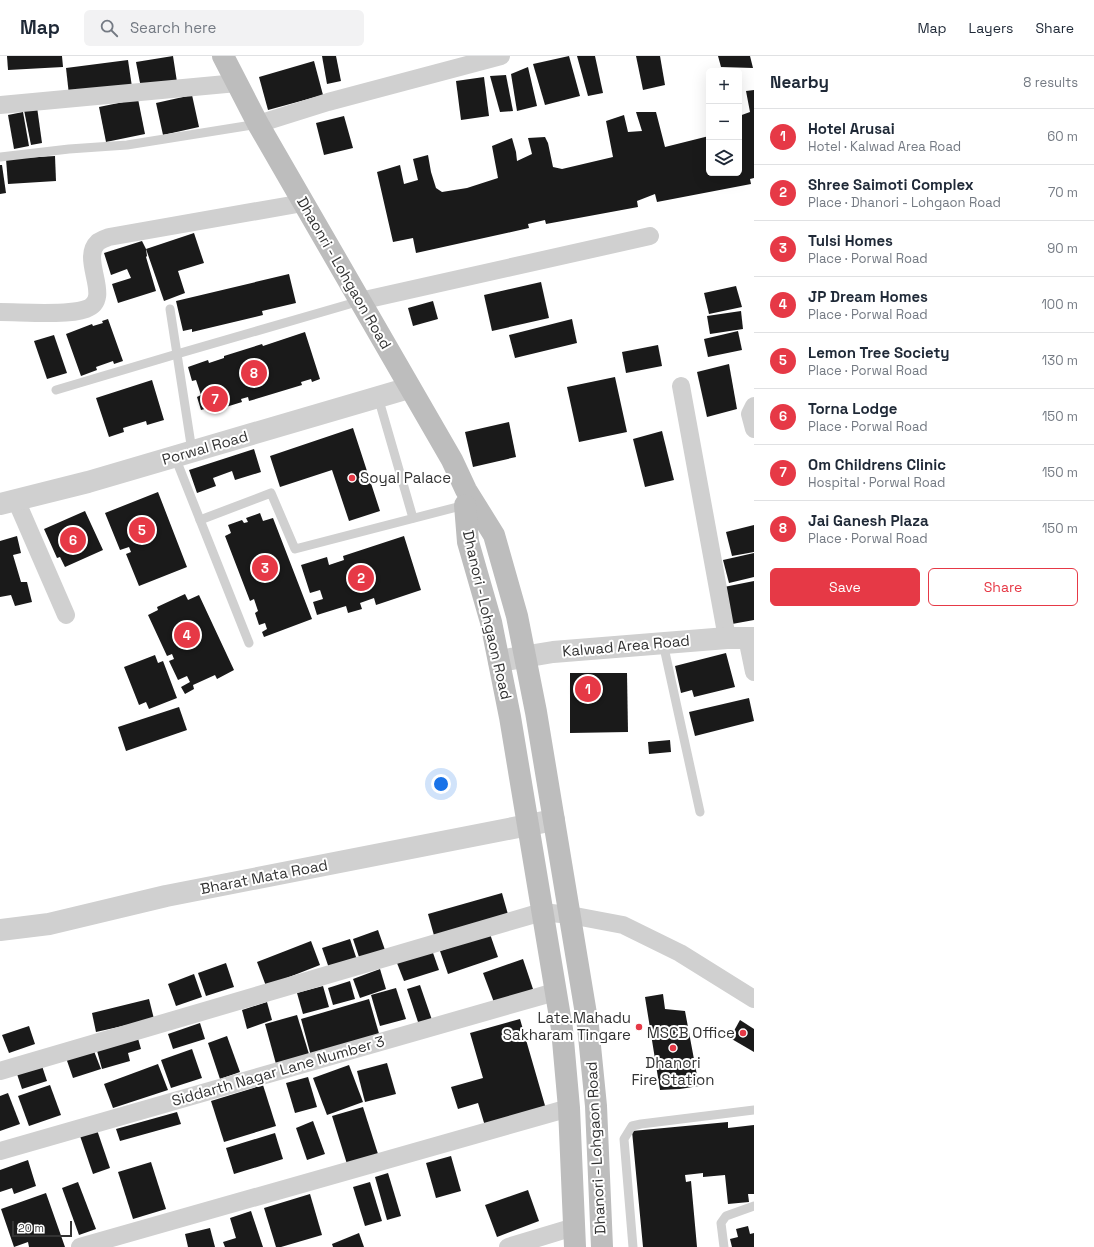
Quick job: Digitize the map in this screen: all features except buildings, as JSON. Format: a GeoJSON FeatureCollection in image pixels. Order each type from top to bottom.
{"type":"FeatureCollection","features":[{"type":"Feature","properties":{"kind":"main road","name":"Dhaonri - Lohgaon Road"},"geometry":{"type":"LineString","coordinates":[[223,56],[258,124],[452,460],[465,498]]}},
{"type":"Feature","properties":{"kind":"main road","name":"Dhanori - Lohgaon Road"},"geometry":{"type":"LineString","coordinates":[[465,498],[494,535],[517,616],[536,712],[588,1026],[596,1106],[602,1247]]}},
{"type":"Feature","properties":{"kind":"main road","name":"Dhanori - Lohgaon Road"},"geometry":{"type":"LineString","coordinates":[[465,498],[468,542],[491,622],[499,661],[562,1029],[569,1108],[574,1237]]}},
{"type":"Feature","properties":{"kind":"street"},"geometry":{"type":"LineString","coordinates":[[258,124],[328,102],[501,56]]}},
{"type":"Feature","properties":{"kind":"street"},"geometry":{"type":"LineString","coordinates":[[0,105],[237,84]]}},
{"type":"Feature","properties":{"kind":"street"},"geometry":{"type":"LineString","coordinates":[[0,312],[67,312],[87,309],[95,303],[98,294],[92,251],[98,242],[109,237],[303,203]]}},
{"type":"Feature","properties":{"kind":"street"},"geometry":{"type":"LineString","coordinates":[[360,301],[650,236]]}},
{"type":"Feature","properties":{"kind":"street"},"geometry":{"type":"LineString","coordinates":[[681,386],[743,638],[754,672]]}},
{"type":"Feature","properties":{"kind":"street","name":"Porwal Road"},"geometry":{"type":"LineString","coordinates":[[8,502],[88,482],[410,388]]}},
{"type":"Feature","properties":{"kind":"street"},"geometry":{"type":"LineString","coordinates":[[754,406],[750,414],[754,429]]}},
{"type":"Feature","properties":{"kind":"street"},"geometry":{"type":"LineString","coordinates":[[8,502],[66,615]]}},
{"type":"Feature","properties":{"kind":"street","name":"Kalwad Area Road"},"geometry":{"type":"LineString","coordinates":[[499,661],[553,652],[743,638]]}},
{"type":"Feature","properties":{"kind":"street","name":"Bharat Mata Road"},"geometry":{"type":"LineString","coordinates":[[0,930],[49,924],[174,895],[554,820]]}},
{"type":"Feature","properties":{"kind":"street"},"geometry":{"type":"LineString","coordinates":[[0,1071],[542,912],[570,915],[623,925],[680,953],[754,999]]}},
{"type":"Feature","properties":{"kind":"street","name":"Siddarth Nagar Lane Number 3"},"geometry":{"type":"LineString","coordinates":[[0,1151],[555,992]]}},
{"type":"Feature","properties":{"kind":"street"},"geometry":{"type":"LineString","coordinates":[[80,1247],[569,1108]]}},
{"type":"Feature","properties":{"kind":"street"},"geometry":{"type":"LineString","coordinates":[[508,1247],[574,1237]]}},
{"type":"Feature","properties":{"kind":"lane"},"geometry":{"type":"LineString","coordinates":[[0,157],[69,148],[127,145],[258,124]]}},
{"type":"Feature","properties":{"kind":"lane"},"geometry":{"type":"LineString","coordinates":[[56,390],[360,301]]}},
{"type":"Feature","properties":{"kind":"lane"},"geometry":{"type":"LineString","coordinates":[[170,309],[177,354],[184,454],[200,520],[249,643]]}},
{"type":"Feature","properties":{"kind":"lane"},"geometry":{"type":"LineString","coordinates":[[378,397],[414,518]]}},
{"type":"Feature","properties":{"kind":"lane"},"geometry":{"type":"LineString","coordinates":[[200,520],[271,493],[295,549],[414,518],[465,498]]}},
{"type":"Feature","properties":{"kind":"lane"},"geometry":{"type":"LineString","coordinates":[[663,643],[700,812]]}},
{"type":"Feature","properties":{"kind":"lane"},"geometry":{"type":"LineString","coordinates":[[634,1247],[624,1139],[632,1126],[754,1110]]}},
{"type":"Feature","properties":{"kind":"lane"},"geometry":{"type":"LineString","coordinates":[[724,1247],[721,1223],[726,1216],[754,1206]]}},
{"type":"Feature","properties":{"kind":"place","name":"Jai Ganesh Plaza"},"geometry":{"type":"Point","coordinates":[254,373]}},
{"type":"Feature","properties":{"kind":"place","name":"Om Childrens Clinic"},"geometry":{"type":"Point","coordinates":[215,399]}},
{"type":"Feature","properties":{"kind":"place","name":"Soyal Palace"},"geometry":{"type":"Point","coordinates":[352,478]}},
{"type":"Feature","properties":{"kind":"place","name":"Lemon Tree Society"},"geometry":{"type":"Point","coordinates":[142,530]}},
{"type":"Feature","properties":{"kind":"place","name":"Torna Lodge"},"geometry":{"type":"Point","coordinates":[73,540]}},
{"type":"Feature","properties":{"kind":"place","name":"Tulsi Homes"},"geometry":{"type":"Point","coordinates":[265,568]}},
{"type":"Feature","properties":{"kind":"place","name":"Shree Saimoti Complex"},"geometry":{"type":"Point","coordinates":[361,578]}},
{"type":"Feature","properties":{"kind":"place","name":"JP Dream Homes"},"geometry":{"type":"Point","coordinates":[187,635]}},
{"type":"Feature","properties":{"kind":"place","name":"Hotel Arusai"},"geometry":{"type":"Point","coordinates":[588,689]}},
{"type":"Feature","properties":{"kind":"place","name":"Late.Mahadu Sakharam Tingare"},"geometry":{"type":"Point","coordinates":[639,1027]}},
{"type":"Feature","properties":{"kind":"place","name":"MSCB Office"},"geometry":{"type":"Point","coordinates":[743,1033]}},
{"type":"Feature","properties":{"kind":"place","name":"Dhanori Fire Station"},"geometry":{"type":"Point","coordinates":[673,1048]}}]}
